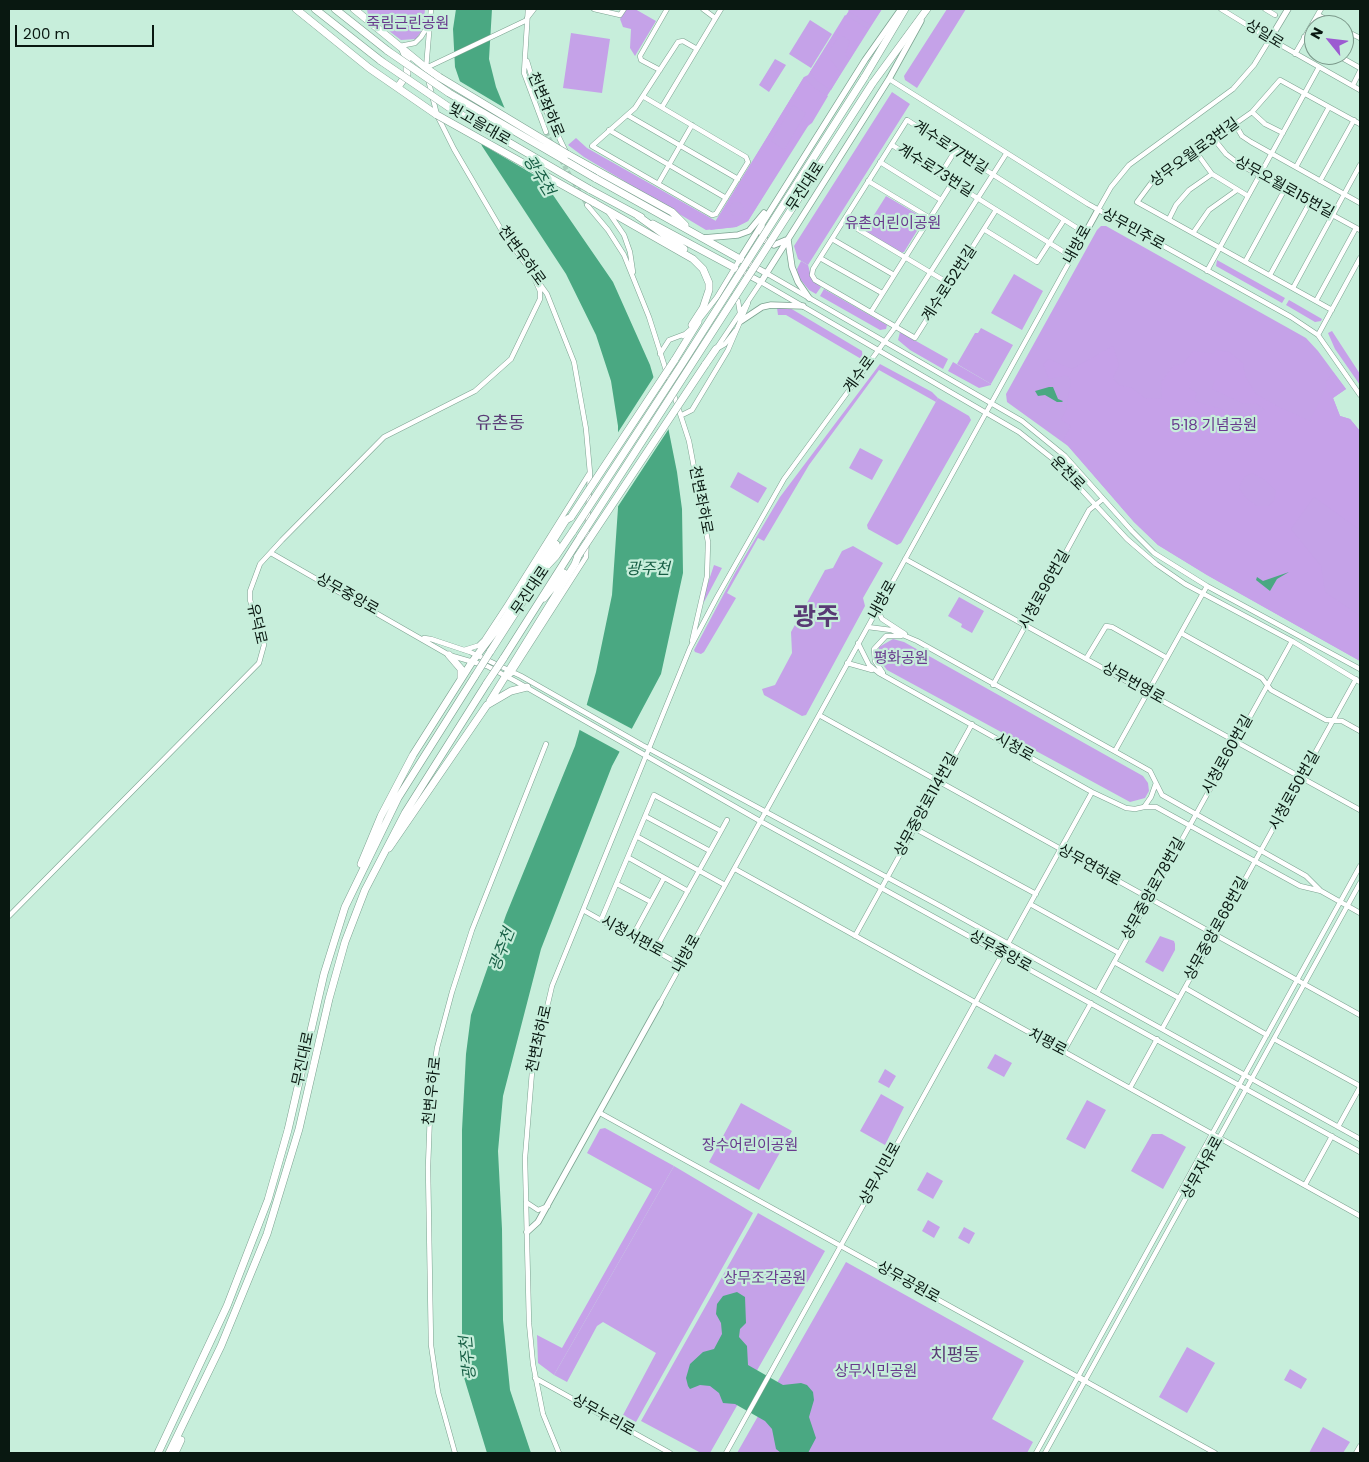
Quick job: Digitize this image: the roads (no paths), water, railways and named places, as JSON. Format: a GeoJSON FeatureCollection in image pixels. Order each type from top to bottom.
{"type":"FeatureCollection","features":[{"type":"Feature","properties":{"kind":"highway"},"geometry":{"type":"LineString","coordinates":[[296,9],[362,63],[437,115],[698,264],[707,275],[709,290],[695,324]]}},
{"type":"Feature","properties":{"kind":"highway","name":"빛고을대로"},"geometry":{"type":"LineString","coordinates":[[315,9],[381,61],[450,108],[589,189],[735,268]]}},
{"type":"Feature","properties":{"kind":"highway","name":"빛고을대로"},"geometry":{"type":"LineString","coordinates":[[335,9],[388,51],[449,93],[740,259]]}},
{"type":"Feature","properties":{"kind":"highway"},"geometry":{"type":"LineString","coordinates":[[354,9],[426,68],[567,154],[672,212],[688,229]]}},
{"type":"Feature","properties":{"kind":"highway","name":"무진대로"},"geometry":{"type":"LineString","coordinates":[[158,1453],[227,1306],[268,1200],[288,1130],[324,974],[336,933],[357,878],[398,798],[542,571],[556,556],[573,531],[682,364],[864,78],[903,9]]}},
{"type":"Feature","properties":{"kind":"highway","name":"무진대로"},"geometry":{"type":"LineString","coordinates":[[170,1453],[249,1282],[267,1234],[299,1129],[329,1000],[345,942],[365,890],[382,855],[409,806],[541,602],[546,589],[872,84],[928,9]]}},
{"type":"Feature","properties":{"kind":"highway"},"geometry":{"type":"LineString","coordinates":[[398,87],[402,84],[407,74],[407,60],[400,46]]}},
{"type":"Feature","properties":{"kind":"highway"},"geometry":{"type":"LineString","coordinates":[[542,571],[571,517],[674,361],[712,296],[712,283],[708,269],[695,257],[638,216]]}},
{"type":"Feature","properties":{"kind":"highway"},"geometry":{"type":"LineString","coordinates":[[541,602],[578,556],[716,348]]}},
{"type":"Feature","properties":{"kind":"highway"},"geometry":{"type":"LineString","coordinates":[[357,878],[363,857],[395,786],[474,659],[486,644],[566,520],[571,517]]}},
{"type":"Feature","properties":{"kind":"highway"},"geometry":{"type":"LineString","coordinates":[[382,855],[394,842],[509,674],[578,556]]}},
{"type":"Feature","properties":{"kind":"highway"},"geometry":{"type":"LineString","coordinates":[[449,655],[461,669],[461,679]]}},
{"type":"Feature","properties":{"kind":"highway"},"geometry":{"type":"LineString","coordinates":[[487,705],[511,691],[527,687]]}},
{"type":"Feature","properties":{"kind":"highway"},"geometry":{"type":"LineString","coordinates":[[175,1453],[191,1410]]}},
{"type":"Feature","properties":{"kind":"main road","name":"무진대로"},"geometry":{"type":"LineString","coordinates":[[740,259],[865,60],[903,9]]}},
{"type":"Feature","properties":{"kind":"main road","name":"무진대로"},"geometry":{"type":"LineString","coordinates":[[760,282],[889,79],[928,9]]}},
{"type":"Feature","properties":{"kind":"main road","name":"내방로"},"geometry":{"type":"LineString","coordinates":[[1270,39],[1288,9]]}},
{"type":"Feature","properties":{"kind":"main road"},"geometry":{"type":"LineString","coordinates":[[702,238],[738,235],[748,231],[776,200]]}},
{"type":"Feature","properties":{"kind":"main road","name":"내방로"},"geometry":{"type":"LineString","coordinates":[[1072,257],[1098,210]]}},
{"type":"Feature","properties":{"kind":"main road"},"geometry":{"type":"LineString","coordinates":[[762,223],[762,236],[766,241],[774,245],[788,239],[792,267],[798,282],[809,298]]}},
{"type":"Feature","properties":{"kind":"main road","name":"빛고을대로"},"geometry":{"type":"LineString","coordinates":[[740,259],[766,273]]}},
{"type":"Feature","properties":{"kind":"main road","name":"빛고을대로"},"geometry":{"type":"LineString","coordinates":[[735,268],[760,282]]}},
{"type":"Feature","properties":{"kind":"main road"},"geometry":{"type":"LineString","coordinates":[[741,321],[762,307],[771,305],[803,306]]}},
{"type":"Feature","properties":{"kind":"main road","name":"내방로"},"geometry":{"type":"LineString","coordinates":[[527,1232],[538,1222],[548,1206],[660,1004]]}},
{"type":"Feature","properties":{"kind":"main road","name":"상무공원로"},"geometry":{"type":"LineString","coordinates":[[1078,1377],[1085,1381]]}},
{"type":"Feature","properties":{"kind":"street","name":"천변우하로"},"geometry":{"type":"LineString","coordinates":[[431,9],[426,68],[437,115],[492,216],[546,294],[574,362],[586,429],[590,473],[588,544],[584,563],[509,674]]}},
{"type":"Feature","properties":{"kind":"street","name":"천변좌하로"},"geometry":{"type":"LineString","coordinates":[[528,9],[524,72],[546,132]]}},
{"type":"Feature","properties":{"kind":"street"},"geometry":{"type":"LineString","coordinates":[[426,68],[439,60],[527,20],[534,9]]}},
{"type":"Feature","properties":{"kind":"street"},"geometry":{"type":"LineString","coordinates":[[594,9],[620,15],[624,9]]}},
{"type":"Feature","properties":{"kind":"street"},"geometry":{"type":"LineString","coordinates":[[660,70],[641,60],[640,56],[667,9]]}},
{"type":"Feature","properties":{"kind":"street"},"geometry":{"type":"LineString","coordinates":[[703,9],[716,18]]}},
{"type":"Feature","properties":{"kind":"street"},"geometry":{"type":"LineString","coordinates":[[662,107],[721,9]]}},
{"type":"Feature","properties":{"kind":"street","name":"상일로"},"geometry":{"type":"LineString","coordinates":[[1221,9],[1295,54],[1360,90]]}},
{"type":"Feature","properties":{"kind":"street"},"geometry":{"type":"LineString","coordinates":[[1265,9],[1274,15]]}},
{"type":"Feature","properties":{"kind":"street"},"geometry":{"type":"LineString","coordinates":[[1318,15],[1321,9]]}},
{"type":"Feature","properties":{"kind":"street"},"geometry":{"type":"LineString","coordinates":[[400,46],[415,43],[429,23]]}},
{"type":"Feature","properties":{"kind":"street"},"geometry":{"type":"LineString","coordinates":[[1295,54],[1304,37]]}},
{"type":"Feature","properties":{"kind":"street","name":"내방로"},"geometry":{"type":"LineString","coordinates":[[1098,210],[1111,187],[1129,165],[1233,89],[1254,65],[1270,39]]}},
{"type":"Feature","properties":{"kind":"street"},"geometry":{"type":"LineString","coordinates":[[644,97],[746,157],[748,162],[716,214],[712,215],[592,146],[628,116],[644,97],[678,42],[683,41],[697,49]]}},
{"type":"Feature","properties":{"kind":"street","name":"천변좌하로"},"geometry":{"type":"LineString","coordinates":[[526,55],[535,88],[567,154]]}},
{"type":"Feature","properties":{"kind":"street"},"geometry":{"type":"LineString","coordinates":[[1207,271],[1320,67]]}},
{"type":"Feature","properties":{"kind":"street"},"geometry":{"type":"LineString","coordinates":[[1352,86],[1360,70]]}},
{"type":"Feature","properties":{"kind":"street","name":"상무민주로"},"geometry":{"type":"LineString","coordinates":[[889,79],[1098,210],[1318,335],[1360,395]]}},
{"type":"Feature","properties":{"kind":"street","name":"상무오월로3번길"},"geometry":{"type":"LineString","coordinates":[[1305,93],[1280,80],[1252,112],[1152,182],[1137,202],[1332,310]]}},
{"type":"Feature","properties":{"kind":"street"},"geometry":{"type":"LineString","coordinates":[[1305,93],[1360,124]]}},
{"type":"Feature","properties":{"kind":"street"},"geometry":{"type":"LineString","coordinates":[[1296,167],[1329,107]]}},
{"type":"Feature","properties":{"kind":"street"},"geometry":{"type":"LineString","coordinates":[[1252,112],[1265,124],[1283,133]]}},
{"type":"Feature","properties":{"kind":"street"},"geometry":{"type":"LineString","coordinates":[[628,116],[738,179]]}},
{"type":"Feature","properties":{"kind":"street","name":"계수로77번길"},"geometry":{"type":"LineString","coordinates":[[892,144],[907,120],[1085,233]]}},
{"type":"Feature","properties":{"kind":"street"},"geometry":{"type":"LineString","coordinates":[[1320,181],[1354,120]]}},
{"type":"Feature","properties":{"kind":"street"},"geometry":{"type":"LineString","coordinates":[[1235,124],[1242,136],[1360,203]]}},
{"type":"Feature","properties":{"kind":"street"},"geometry":{"type":"LineString","coordinates":[[658,184],[692,125]]}},
{"type":"Feature","properties":{"kind":"street"},"geometry":{"type":"LineString","coordinates":[[609,130],[726,198]]}},
{"type":"Feature","properties":{"kind":"street","name":"상무오월로15번길"},"geometry":{"type":"LineString","coordinates":[[1214,139],[1232,159],[1358,229]]}},
{"type":"Feature","properties":{"kind":"street"},"geometry":{"type":"LineString","coordinates":[[892,144],[813,269],[812,275],[816,280],[896,326]]}},
{"type":"Feature","properties":{"kind":"street","name":"계수로73번길"},"geometry":{"type":"LineString","coordinates":[[892,144],[1072,257]]}},
{"type":"Feature","properties":{"kind":"street"},"geometry":{"type":"LineString","coordinates":[[940,175],[955,151]]}},
{"type":"Feature","properties":{"kind":"street"},"geometry":{"type":"LineString","coordinates":[[1196,152],[1212,174],[1248,196]]}},
{"type":"Feature","properties":{"kind":"street","name":"계수로"},"geometry":{"type":"LineString","coordinates":[[717,597],[784,479],[896,326],[1006,154]]}},
{"type":"Feature","properties":{"kind":"street"},"geometry":{"type":"LineString","coordinates":[[880,162],[941,200]]}},
{"type":"Feature","properties":{"kind":"street"},"geometry":{"type":"LineString","coordinates":[[1293,288],[1360,165]]}},
{"type":"Feature","properties":{"kind":"street","name":"상무오월로3번길"},"geometry":{"type":"LineString","coordinates":[[1168,219],[1176,205],[1189,190],[1212,174]]}},
{"type":"Feature","properties":{"kind":"street"},"geometry":{"type":"LineString","coordinates":[[868,181],[930,218]]}},
{"type":"Feature","properties":{"kind":"street"},"geometry":{"type":"LineString","coordinates":[[871,312],[952,183]]}},
{"type":"Feature","properties":{"kind":"street"},"geometry":{"type":"LineString","coordinates":[[1245,262],[1285,189]]}},
{"type":"Feature","properties":{"kind":"street"},"geometry":{"type":"LineString","coordinates":[[1193,233],[1209,210],[1237,190]]}},
{"type":"Feature","properties":{"kind":"street"},"geometry":{"type":"LineString","coordinates":[[1270,275],[1310,202]]}},
{"type":"Feature","properties":{"kind":"street","name":"천변좌하로"},"geometry":{"type":"LineString","coordinates":[[590,203],[616,241],[633,276],[682,415],[695,470],[709,554],[707,576],[690,648]]}},
{"type":"Feature","properties":{"kind":"street","name":"천변좌하로"},"geometry":{"type":"LineString","coordinates":[[606,210],[624,235],[632,258],[633,276]]}},
{"type":"Feature","properties":{"kind":"street","name":"계수로52번길"},"geometry":{"type":"LineString","coordinates":[[896,326],[915,338],[996,210]]}},
{"type":"Feature","properties":{"kind":"street"},"geometry":{"type":"LineString","coordinates":[[985,230],[1037,262],[1064,220]]}},
{"type":"Feature","properties":{"kind":"street"},"geometry":{"type":"LineString","coordinates":[[844,221],[950,284]]}},
{"type":"Feature","properties":{"kind":"street"},"geometry":{"type":"LineString","coordinates":[[1316,301],[1358,229]]}},
{"type":"Feature","properties":{"kind":"street"},"geometry":{"type":"LineString","coordinates":[[832,239],[894,276]]}},
{"type":"Feature","properties":{"kind":"street","name":"내방로"},"geometry":{"type":"LineString","coordinates":[[660,1004],[1072,257]]}},
{"type":"Feature","properties":{"kind":"street"},"geometry":{"type":"LineString","coordinates":[[820,258],[882,293]]}},
{"type":"Feature","properties":{"kind":"street"},"geometry":{"type":"LineString","coordinates":[[1318,335],[1360,258]]}},
{"type":"Feature","properties":{"kind":"street"},"geometry":{"type":"LineString","coordinates":[[660,354],[669,340],[683,336],[695,324],[717,297],[740,259]]}},
{"type":"Feature","properties":{"kind":"street","name":"유덕로"},"geometry":{"type":"LineString","coordinates":[[9,916],[259,663],[264,646],[250,591],[258,568],[297,524],[384,437],[466,396],[506,365],[519,345],[540,299],[540,291],[532,273]]}},
{"type":"Feature","properties":{"kind":"street","name":"운천로"},"geometry":{"type":"LineString","coordinates":[[766,273],[991,403],[1048,442],[1065,456],[1132,532],[1154,553],[1207,586],[1360,669]]}},
{"type":"Feature","properties":{"kind":"street"},"geometry":{"type":"LineString","coordinates":[[716,348],[760,282]]}},
{"type":"Feature","properties":{"kind":"street","name":"운천로"},"geometry":{"type":"LineString","coordinates":[[760,282],[1019,432],[1053,459],[1127,539],[1150,560],[1202,593],[1292,641],[1358,680]]}},
{"type":"Feature","properties":{"kind":"street"},"geometry":{"type":"LineString","coordinates":[[717,297],[735,297],[738,301],[740,313]]}},
{"type":"Feature","properties":{"kind":"street"},"geometry":{"type":"LineString","coordinates":[[682,415],[692,410],[728,350],[750,298]]}},
{"type":"Feature","properties":{"kind":"street"},"geometry":{"type":"LineString","coordinates":[[716,348],[725,344],[741,321]]}},
{"type":"Feature","properties":{"kind":"street"},"geometry":{"type":"LineString","coordinates":[[478,646],[507,605],[590,473]]}},
{"type":"Feature","properties":{"kind":"street","name":"시청로96번길"},"geometry":{"type":"LineString","coordinates":[[993,685],[1090,510],[1103,499]]}},
{"type":"Feature","properties":{"kind":"street","name":"상무중앙로"},"geometry":{"type":"LineString","coordinates":[[271,553],[424,638],[449,655],[474,659]]}},
{"type":"Feature","properties":{"kind":"street","name":"상무번영로"},"geometry":{"type":"LineString","coordinates":[[905,559],[1360,810]]}},
{"type":"Feature","properties":{"kind":"street"},"geometry":{"type":"LineString","coordinates":[[1115,751],[1207,586]]}},
{"type":"Feature","properties":{"kind":"street","name":"천변좌하로"},"geometry":{"type":"LineString","coordinates":[[559,1453],[543,1414],[535,1378],[529,1323],[526,1130],[536,1048],[552,986],[690,648],[717,597]]}},
{"type":"Feature","properties":{"kind":"street","name":"시청로"},"geometry":{"type":"LineString","coordinates":[[877,610],[882,619],[910,638],[1150,771],[1162,795],[1306,876],[1321,891],[1360,913]]}},
{"type":"Feature","properties":{"kind":"street"},"geometry":{"type":"LineString","coordinates":[[1086,658],[1106,626],[1112,627],[1167,658]]}},
{"type":"Feature","properties":{"kind":"street","name":"시청로"},"geometry":{"type":"LineString","coordinates":[[868,627],[891,630],[910,638]]}},
{"type":"Feature","properties":{"kind":"street"},"geometry":{"type":"LineString","coordinates":[[1181,633],[1262,678],[1271,690],[1326,720],[1342,721],[1360,731]]}},
{"type":"Feature","properties":{"kind":"street"},"geometry":{"type":"LineString","coordinates":[[886,677],[875,661],[874,649],[892,635],[910,638]]}},
{"type":"Feature","properties":{"kind":"street","name":"상무중앙로"},"geometry":{"type":"LineString","coordinates":[[424,638],[431,638],[464,650],[484,665],[509,674],[563,701],[887,877],[1360,1139]]}},
{"type":"Feature","properties":{"kind":"street","name":"시청로60번길"},"geometry":{"type":"LineString","coordinates":[[1189,825],[1292,641]]}},
{"type":"Feature","properties":{"kind":"street","name":"시청로"},"geometry":{"type":"LineString","coordinates":[[858,643],[869,665],[886,677],[1092,792],[1126,808],[1156,807],[1300,886],[1321,891]]}},
{"type":"Feature","properties":{"kind":"street"},"geometry":{"type":"LineString","coordinates":[[464,650],[486,644]]}},
{"type":"Feature","properties":{"kind":"street","name":"시청로"},"geometry":{"type":"LineString","coordinates":[[848,663],[879,672]]}},
{"type":"Feature","properties":{"kind":"street","name":"상무중앙로"},"geometry":{"type":"LineString","coordinates":[[509,674],[561,708],[646,757],[1360,1152]]}},
{"type":"Feature","properties":{"kind":"street","name":"시청로50번길"},"geometry":{"type":"LineString","coordinates":[[1255,861],[1333,720],[1358,680]]}},
{"type":"Feature","properties":{"kind":"street","name":"상무연하로"},"geometry":{"type":"LineString","coordinates":[[819,715],[1360,1015]]}},
{"type":"Feature","properties":{"kind":"street","name":"상무중앙로114번길"},"geometry":{"type":"LineString","coordinates":[[855,936],[972,724]]}},
{"type":"Feature","properties":{"kind":"street","name":"천변우하로"},"geometry":{"type":"LineString","coordinates":[[455,1453],[438,1392],[431,1345],[428,1186],[431,1087],[437,1048],[452,992],[472,930],[546,744]]}},
{"type":"Feature","properties":{"kind":"street"},"geometry":{"type":"LineString","coordinates":[[1144,807],[1151,797],[1156,783]]}},
{"type":"Feature","properties":{"kind":"street","name":"상무시민로"},"geometry":{"type":"LineString","coordinates":[[726,1453],[1092,792]]}},
{"type":"Feature","properties":{"kind":"street"},"geometry":{"type":"LineString","coordinates":[[601,920],[638,837],[654,794],[721,831]]}},
{"type":"Feature","properties":{"kind":"street"},"geometry":{"type":"LineString","coordinates":[[646,816],[710,851]]}},
{"type":"Feature","properties":{"kind":"street"},"geometry":{"type":"LineString","coordinates":[[655,950],[727,820]]}},
{"type":"Feature","properties":{"kind":"street","name":"상무중앙로78번길"},"geometry":{"type":"LineString","coordinates":[[1097,993],[1189,825]]}},
{"type":"Feature","properties":{"kind":"street"},"geometry":{"type":"LineString","coordinates":[[914,828],[1036,894]]}},
{"type":"Feature","properties":{"kind":"street"},"geometry":{"type":"LineString","coordinates":[[638,837],[726,885]]}},
{"type":"Feature","properties":{"kind":"street"},"geometry":{"type":"LineString","coordinates":[[629,858],[688,891]]}},
{"type":"Feature","properties":{"kind":"street","name":"상무중앙로68번길"},"geometry":{"type":"LineString","coordinates":[[1162,1029],[1255,861]]}},
{"type":"Feature","properties":{"kind":"street","name":"상무자유로"},"geometry":{"type":"LineString","coordinates":[[1036,1453],[1360,866]]}},
{"type":"Feature","properties":{"kind":"street","name":"치평로"},"geometry":{"type":"LineString","coordinates":[[734,869],[1360,1216]]}},
{"type":"Feature","properties":{"kind":"street"},"geometry":{"type":"LineString","coordinates":[[632,937],[664,878]]}},
{"type":"Feature","properties":{"kind":"street","name":"상무자유로"},"geometry":{"type":"LineString","coordinates":[[1045,1453],[1360,883]]}},
{"type":"Feature","properties":{"kind":"street"},"geometry":{"type":"LineString","coordinates":[[617,884],[651,902]]}},
{"type":"Feature","properties":{"kind":"street","name":"상무중앙로78번길"},"geometry":{"type":"LineString","coordinates":[[1030,904],[1119,953]]}},
{"type":"Feature","properties":{"kind":"street","name":"시청서편로"},"geometry":{"type":"LineString","coordinates":[[583,910],[682,965]]}},
{"type":"Feature","properties":{"kind":"street","name":"상무중앙로68번길"},"geometry":{"type":"LineString","coordinates":[[1114,962],[1179,998]]}},
{"type":"Feature","properties":{"kind":"street"},"geometry":{"type":"LineString","coordinates":[[1185,988],[1267,1034]]}},
{"type":"Feature","properties":{"kind":"street"},"geometry":{"type":"LineString","coordinates":[[1064,1051],[1091,1004]]}},
{"type":"Feature","properties":{"kind":"street"},"geometry":{"type":"LineString","coordinates":[[1130,1088],[1157,1039]]}},
{"type":"Feature","properties":{"kind":"street"},"geometry":{"type":"LineString","coordinates":[[1274,1039],[1360,1086],[1358,1097],[1338,1127]]}},
{"type":"Feature","properties":{"kind":"street","name":"상무공원로"},"geometry":{"type":"LineString","coordinates":[[600,1113],[1078,1377]]}},
{"type":"Feature","properties":{"kind":"street"},"geometry":{"type":"LineString","coordinates":[[1305,1185],[1332,1136]]}},
{"type":"Feature","properties":{"kind":"street"},"geometry":{"type":"LineString","coordinates":[[526,1202],[538,1210],[548,1206]]}},
{"type":"Feature","properties":{"kind":"street","name":"상무누리로"},"geometry":{"type":"LineString","coordinates":[[535,1378],[670,1453]]}},
{"type":"Feature","properties":{"kind":"street","name":"상무공원로"},"geometry":{"type":"LineString","coordinates":[[1085,1381],[1215,1453]]}},
{"type":"Feature","properties":{"kind":"street"},"geometry":{"type":"LineString","coordinates":[[1356,1453],[1360,1446]]}},
{"type":"Feature","properties":{"kind":"water","name":"광주천"},"geometry":{"type":"Polygon","coordinates":[[[456,9],[492,9],[489,59],[496,87],[509,119],[542,179],[613,282],[650,365],[668,427],[682,509],[683,573],[661,674],[612,766],[541,949],[503,1096],[498,1151],[502,1229],[503,1320],[510,1390],[531,1453],[487,1453],[462,1371],[462,1130],[466,1054],[471,1015],[506,915],[575,746],[596,672],[612,595],[618,508],[618,426],[611,381],[596,335],[566,274],[482,146],[455,67],[453,29],[456,9]]]}},
{"type":"Feature","properties":{"kind":"water"},"geometry":{"type":"Polygon","coordinates":[[[1053,387],[1058,399],[1062,402],[1057,402],[1045,395],[1038,396],[1035,391],[1053,387]]]}},
{"type":"Feature","properties":{"kind":"water"},"geometry":{"type":"Polygon","coordinates":[[[1289,572],[1277,579],[1270,591],[1256,580],[1257,577],[1263,581],[1289,572]]]}},
{"type":"Feature","properties":{"kind":"water"},"geometry":{"type":"Polygon","coordinates":[[[737,1292],[745,1297],[746,1323],[740,1329],[739,1337],[747,1346],[748,1365],[783,1385],[801,1383],[807,1385],[813,1392],[814,1400],[809,1417],[816,1438],[808,1453],[781,1453],[776,1449],[772,1429],[765,1421],[735,1404],[723,1403],[719,1393],[710,1386],[700,1385],[690,1389],[688,1386],[686,1378],[690,1364],[703,1352],[714,1349],[722,1334],[721,1323],[716,1314],[717,1304],[723,1296],[737,1292]]]}},
{"type":"Feature","properties":{"kind":"tunnel"},"geometry":{"type":"LineString","coordinates":[[546,132],[552,144]]}},
{"type":"Feature","properties":{"kind":"tunnel"},"geometry":{"type":"LineString","coordinates":[[561,160],[587,205]]}},
{"type":"Feature","properties":{"kind":"district","name":"유촌동"},"geometry":{"type":"Point","coordinates":[500,424]}},
{"type":"Feature","properties":{"kind":"district","name":"광주"},"geometry":{"type":"Point","coordinates":[816,619]}},
{"type":"Feature","properties":{"kind":"district","name":"치평동"},"geometry":{"type":"Point","coordinates":[955,1356]}},
{"type":"Feature","properties":{"kind":"park label","name":"죽림근린공원"},"geometry":{"type":"Point","coordinates":[408,24]}},
{"type":"Feature","properties":{"kind":"park label","name":"유촌어린이공원"},"geometry":{"type":"Point","coordinates":[893,224]}},
{"type":"Feature","properties":{"kind":"park label","name":"5·18 기념공원"},"geometry":{"type":"Point","coordinates":[1214,426]}},
{"type":"Feature","properties":{"kind":"park label","name":"평화공원"},"geometry":{"type":"Point","coordinates":[901,659]}},
{"type":"Feature","properties":{"kind":"park label","name":"장수어린이공원"},"geometry":{"type":"Point","coordinates":[750,1146]}},
{"type":"Feature","properties":{"kind":"park label","name":"상무조각공원"},"geometry":{"type":"Point","coordinates":[765,1279]}},
{"type":"Feature","properties":{"kind":"park label","name":"상무시민공원"},"geometry":{"type":"Point","coordinates":[876,1372]}}]}
